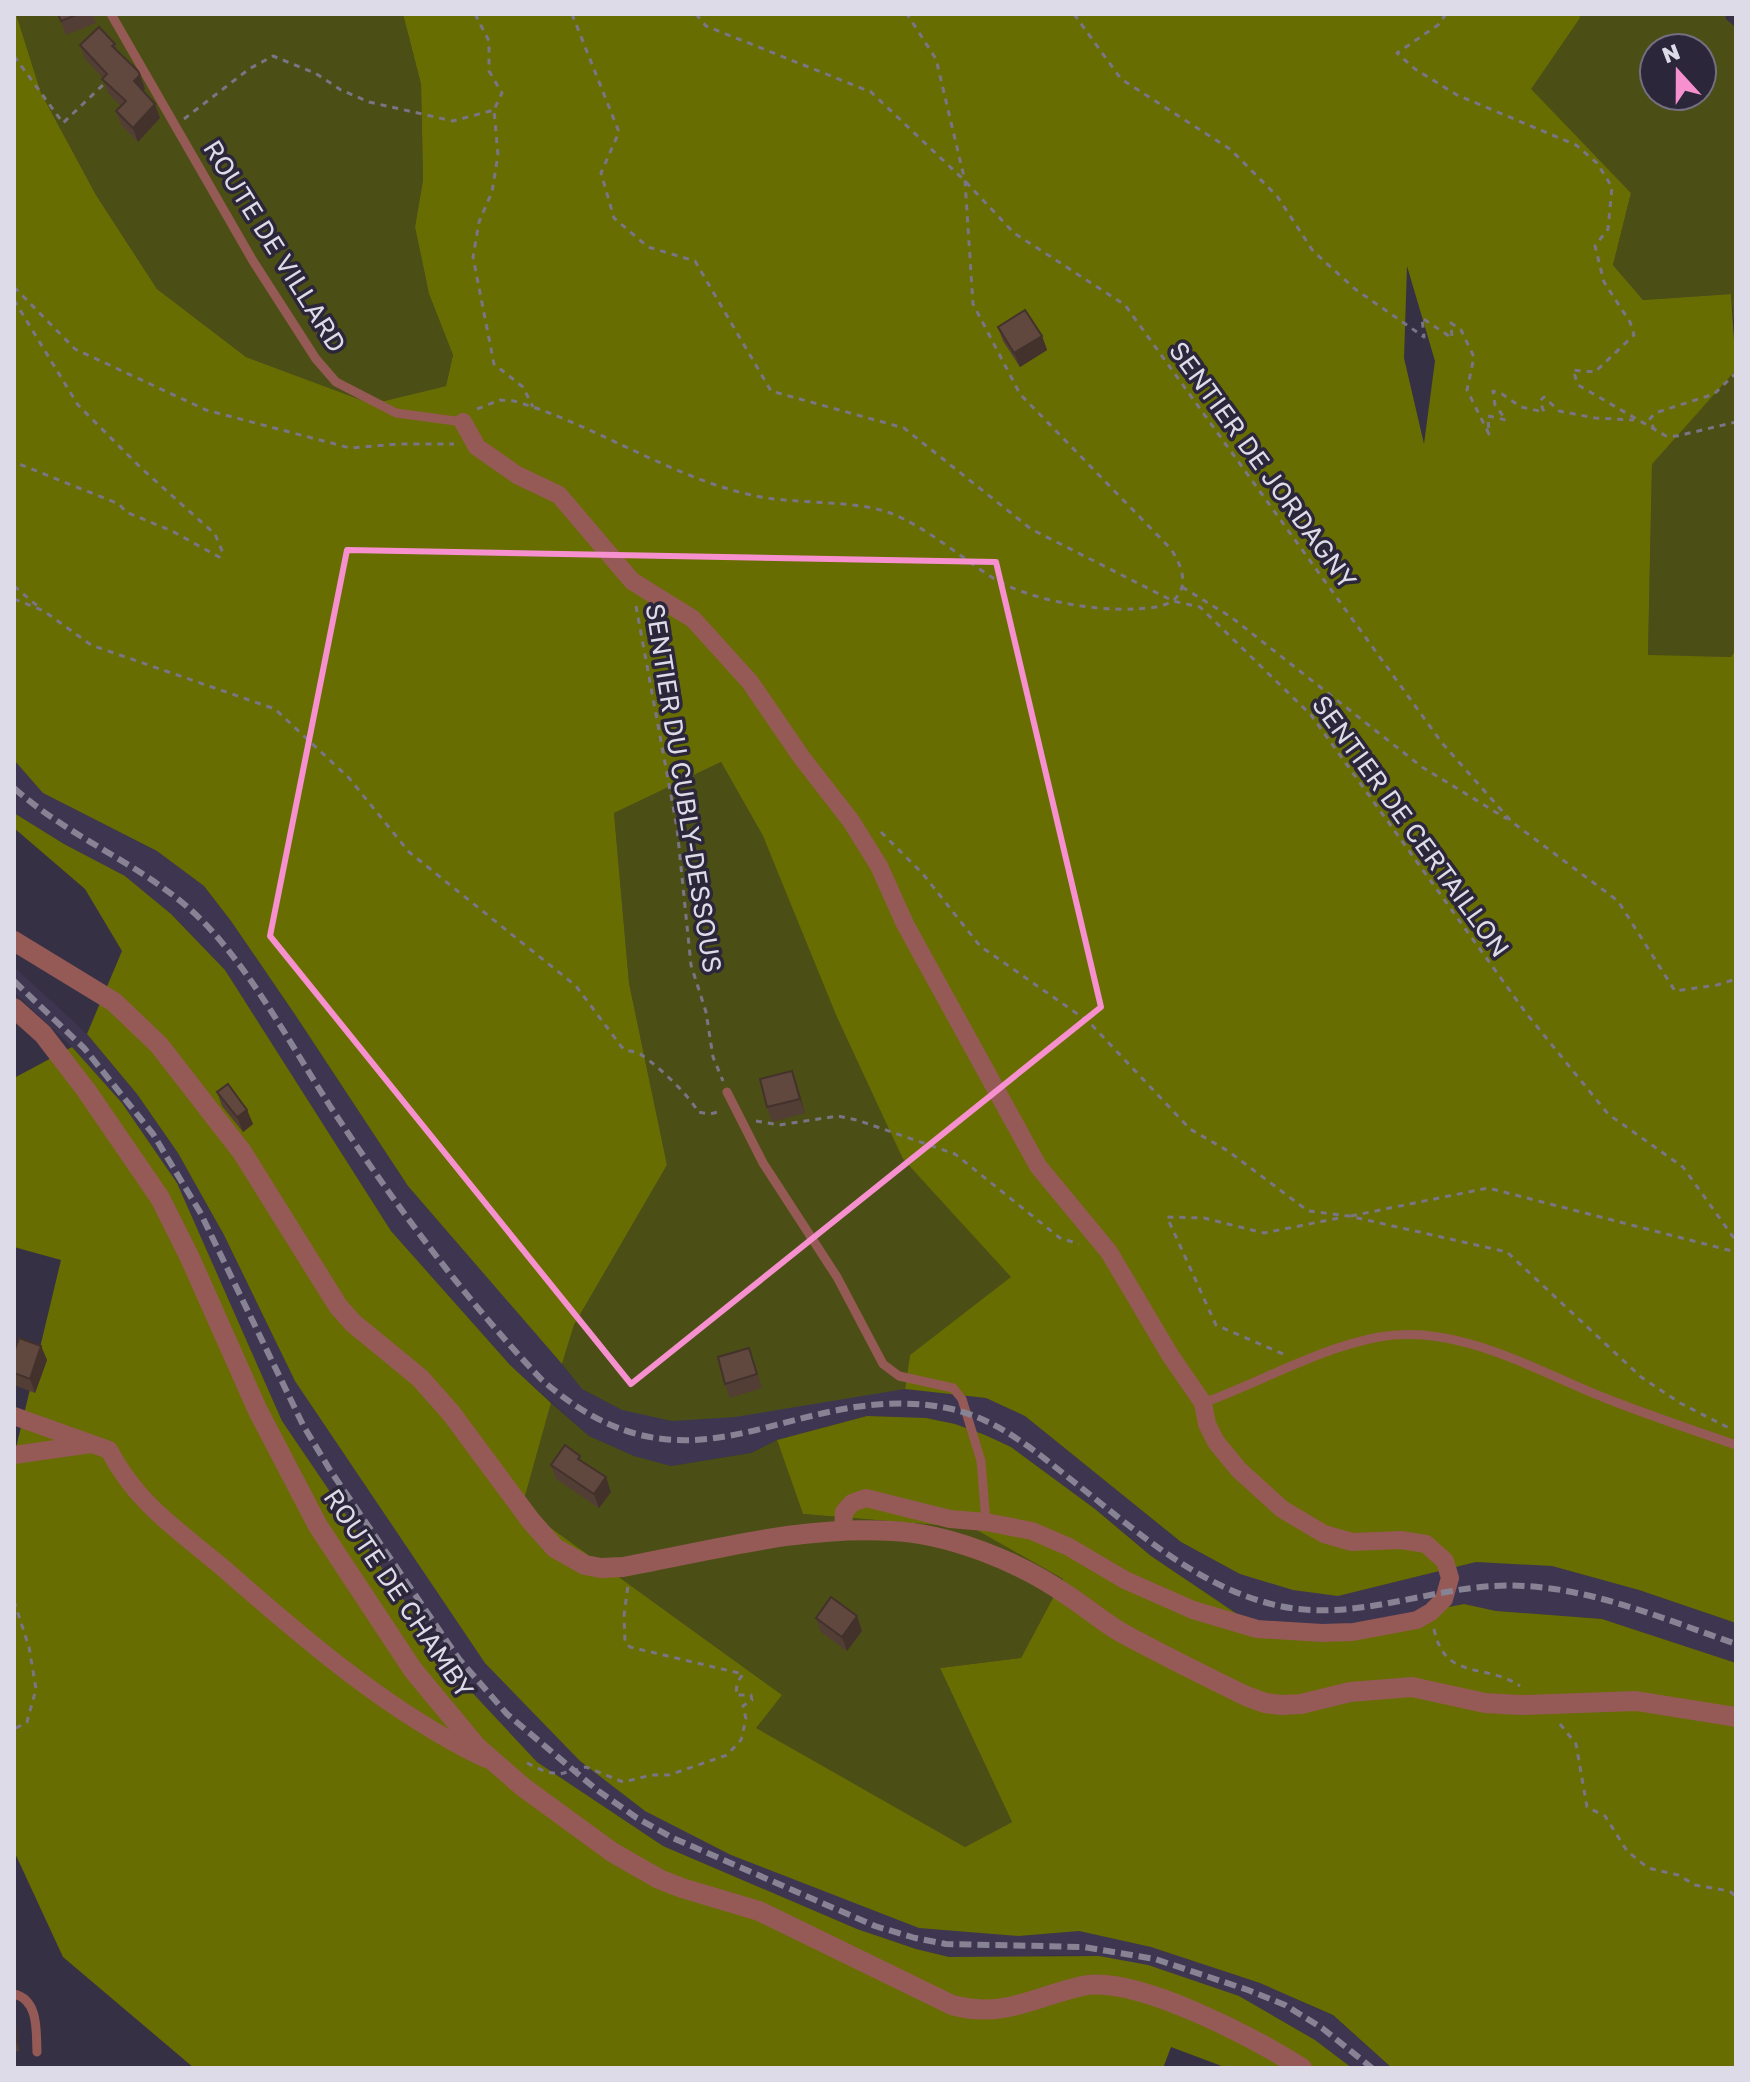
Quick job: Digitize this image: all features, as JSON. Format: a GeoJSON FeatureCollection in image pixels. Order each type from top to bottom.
{"type":"FeatureCollection","features":[{"type":"Feature","properties":{"kind":"street"},"geometry":{"type":"LineString","coordinates":[[463,422],[477,447],[517,475],[559,495],[632,581],[693,619],[750,682],[802,758],[851,821],[879,866],[905,924],[1038,1166],[1109,1252],[1170,1355],[1203,1403],[1207,1424],[1216,1442],[1259,1490],[1297,1519],[1338,1539],[1352,1542],[1415,1541],[1426,1544],[1441,1554],[1450,1578],[1444,1599],[1417,1620],[1353,1632],[1257,1629],[1193,1610],[1125,1580],[1050,1537],[1032,1531],[950,1519],[866,1498],[852,1503],[844,1512],[843,1530]]}},
{"type":"Feature","properties":{"kind":"street"},"geometry":{"type":"LineString","coordinates":[[14,941],[114,1002],[159,1045],[242,1152],[338,1306],[361,1331],[420,1378],[451,1413],[544,1536],[569,1558],[601,1568],[623,1567],[804,1534],[843,1530],[896,1531],[947,1541],[999,1557],[1066,1594],[1122,1633],[1265,1703],[1301,1704],[1350,1692],[1412,1687],[1485,1703],[1531,1705],[1636,1701],[1736,1717]]}},
{"type":"Feature","properties":{"kind":"street","name":"ROUTE DE CHAMBY"},"geometry":{"type":"LineString","coordinates":[[14,1008],[43,1034],[86,1090],[160,1198],[258,1411],[318,1526],[426,1687],[494,1763],[612,1852],[659,1879],[759,1911],[952,2005],[974,2011],[990,2011],[1083,1986],[1103,1984],[1131,1989],[1213,2022],[1302,2068]]}},
{"type":"Feature","properties":{"kind":"street"},"geometry":{"type":"LineString","coordinates":[[14,1416],[109,1450],[121,1473],[159,1517],[334,1662],[449,1741],[494,1763]]}},
{"type":"Feature","properties":{"kind":"street"},"geometry":{"type":"LineString","coordinates":[[14,1455],[93,1444]]}},
{"type":"Feature","properties":{"kind":"lane","name":"ROUTE DE VILLARD"},"geometry":{"type":"LineString","coordinates":[[111,14],[273,294],[316,359],[336,382],[396,413],[463,422]]}},
{"type":"Feature","properties":{"kind":"lane"},"geometry":{"type":"LineString","coordinates":[[727,1092],[763,1163],[837,1277],[883,1364],[899,1376],[953,1388],[962,1399],[981,1461],[986,1522]]}},
{"type":"Feature","properties":{"kind":"lane"},"geometry":{"type":"LineString","coordinates":[[1203,1403],[1312,1359],[1380,1337],[1412,1335],[1478,1345],[1607,1399],[1736,1445]]}},
{"type":"Feature","properties":{"kind":"lane"},"geometry":{"type":"LineString","coordinates":[[14,1994],[30,2004],[37,2052]]}},
{"type":"Feature","properties":{"kind":"path"},"geometry":{"type":"LineString","coordinates":[[475,14],[489,41],[489,71],[502,93],[494,110],[498,155],[492,192],[479,222],[473,257],[494,364],[523,387],[533,407]]}},
{"type":"Feature","properties":{"kind":"path","name":"SENTIER DE CERTAILLON"},"geometry":{"type":"LineString","coordinates":[[572,14],[619,132],[601,173],[614,218],[648,247],[695,261],[771,391],[904,428],[1031,529],[1173,601],[1200,607],[1311,715],[1526,1013],[1608,1114],[1683,1167],[1736,1241]]}},
{"type":"Feature","properties":{"kind":"path","name":"SENTIER DE JORDAGNY"},"geometry":{"type":"LineString","coordinates":[[696,14],[706,26],[871,92],[965,181],[1014,233],[1125,305],[1442,743],[1512,822],[1618,901],[1675,991],[1736,979]]}},
{"type":"Feature","properties":{"kind":"path"},"geometry":{"type":"LineString","coordinates":[[14,287],[75,349],[206,410],[350,448],[460,444],[463,422],[478,408],[500,400],[533,407],[596,431],[676,471],[751,495],[891,513],[997,580],[1025,591],[1108,609],[1138,609],[1173,601],[1182,587],[1181,569],[1171,549],[1020,394],[973,304],[965,181],[936,59],[907,14]]}},
{"type":"Feature","properties":{"kind":"path"},"geometry":{"type":"LineString","coordinates":[[1074,14],[1121,79],[1230,149],[1277,196],[1313,251],[1355,289],[1424,337],[1422,318],[1452,338],[1451,323],[1461,330],[1474,357],[1467,390],[1489,434],[1488,416],[1506,420],[1495,405],[1493,391],[1521,407],[1544,412],[1540,401],[1544,397],[1559,411],[1595,418],[1634,420]]}},
{"type":"Feature","properties":{"kind":"path"},"geometry":{"type":"LineString","coordinates":[[1446,14],[1438,25],[1397,53],[1415,69],[1457,95],[1576,145],[1597,163],[1612,187],[1608,229],[1595,246],[1604,282],[1630,322],[1634,335],[1595,372],[1573,370],[1578,385],[1666,436],[1736,422]]}},
{"type":"Feature","properties":{"kind":"path"},"geometry":{"type":"LineString","coordinates":[[14,56],[63,123],[134,56]]}},
{"type":"Feature","properties":{"kind":"path"},"geometry":{"type":"LineString","coordinates":[[174,126],[249,69],[273,56],[315,73],[341,90],[369,102],[453,121],[494,110]]}},
{"type":"Feature","properties":{"kind":"path"},"geometry":{"type":"LineString","coordinates":[[14,300],[78,405],[140,467],[215,534],[223,553],[219,557],[172,531],[126,512],[119,504],[14,462]]}},
{"type":"Feature","properties":{"kind":"path"},"geometry":{"type":"LineString","coordinates":[[1655,430],[1649,420],[1655,413],[1714,394],[1736,373]]}},
{"type":"Feature","properties":{"kind":"path","name":"SENTIER DU CUBLY-DESSOUS"},"geometry":{"type":"LineString","coordinates":[[632,581],[677,828],[691,965],[706,1012],[713,1057],[727,1092]]}},
{"type":"Feature","properties":{"kind":"path"},"geometry":{"type":"LineString","coordinates":[[14,586],[91,645],[275,709],[349,778],[409,852],[576,986],[624,1050],[640,1053],[666,1075],[698,1112],[710,1114],[735,1108]]}},
{"type":"Feature","properties":{"kind":"path"},"geometry":{"type":"LineString","coordinates":[[1182,587],[1231,617],[1422,767],[1512,822]]}},
{"type":"Feature","properties":{"kind":"path"},"geometry":{"type":"LineString","coordinates":[[14,599],[44,611]]}},
{"type":"Feature","properties":{"kind":"path"},"geometry":{"type":"LineString","coordinates":[[851,821],[877,829],[923,874],[980,946],[1089,1022],[1190,1129],[1228,1151],[1308,1211],[1349,1216],[1507,1252],[1641,1377],[1680,1403],[1726,1425],[1736,1436]]}},
{"type":"Feature","properties":{"kind":"path"},"geometry":{"type":"LineString","coordinates":[[740,1120],[779,1125],[838,1116],[955,1154],[1060,1238],[1109,1252]]}},
{"type":"Feature","properties":{"kind":"path"},"geometry":{"type":"LineString","coordinates":[[1312,1359],[1277,1354],[1216,1325],[1167,1217],[1204,1218],[1264,1233],[1488,1188],[1736,1252]]}},
{"type":"Feature","properties":{"kind":"path"},"geometry":{"type":"LineString","coordinates":[[519,1759],[546,1772],[560,1774],[586,1767],[623,1782],[694,1768],[727,1755],[741,1740],[746,1719],[743,1706],[752,1700],[751,1695],[736,1695],[737,1683],[743,1674],[630,1647],[625,1642],[624,1616],[629,1583]]}},
{"type":"Feature","properties":{"kind":"path"},"geometry":{"type":"LineString","coordinates":[[14,1601],[29,1647],[36,1689],[27,1722],[14,1729]]}},
{"type":"Feature","properties":{"kind":"path"},"geometry":{"type":"LineString","coordinates":[[1431,1612],[1436,1638],[1453,1665],[1488,1672],[1519,1684],[1531,1705]]}},
{"type":"Feature","properties":{"kind":"path"},"geometry":{"type":"LineString","coordinates":[[1556,1720],[1576,1744],[1587,1807],[1605,1816],[1627,1851],[1648,1868],[1678,1875],[1695,1885],[1729,1891],[1736,1896]]}},
{"type":"Feature","properties":{"kind":"highlighted area"},"geometry":{"type":"Polygon","coordinates":[[[347,550],[996,562],[1101,1007],[631,1384],[270,936],[347,550]]]}},
{"type":"Feature","properties":{"kind":"shaded area"},"geometry":{"type":"Polygon","coordinates":[[[14,14],[41,93],[96,195],[157,289],[246,357],[372,404],[446,386],[453,355],[429,294],[415,227],[423,180],[421,84],[403,14],[1580,14],[1531,89],[1631,193],[1613,265],[1643,300],[1731,294],[1736,370],[1652,464],[1648,655],[1731,657],[1736,649],[1736,1623],[1639,1590],[1552,1566],[1476,1562],[1338,1596],[1293,1590],[1240,1574],[1181,1542],[1025,1416],[986,1398],[905,1389],[910,1355],[1011,1277],[903,1159],[837,1017],[763,836],[721,762],[614,813],[629,983],[667,1165],[574,1325],[562,1364],[408,1186],[296,1016],[204,886],[157,851],[43,793],[14,760],[14,14]],[[1407,266],[1404,358],[1424,444],[1435,361],[1407,266]]]}},
{"type":"Feature","properties":{"kind":"shaded area"},"geometry":{"type":"Polygon","coordinates":[[[16,14],[403,14],[421,84],[423,180],[415,227],[429,294],[453,355],[446,386],[372,404],[246,357],[157,289],[96,195],[41,93],[16,14]]]}},
{"type":"Feature","properties":{"kind":"shaded area"},"geometry":{"type":"Polygon","coordinates":[[[1580,14],[1725,14],[1736,28],[1736,340],[1731,294],[1643,300],[1613,265],[1631,193],[1530,89],[1580,14]]]}},
{"type":"Feature","properties":{"kind":"shaded area"},"geometry":{"type":"Polygon","coordinates":[[[1736,370],[1736,649],[1731,657],[1648,656],[1652,463],[1736,370]]]}},
{"type":"Feature","properties":{"kind":"shaded area"},"geometry":{"type":"Polygon","coordinates":[[[14,760],[43,793],[157,851],[204,886],[296,1016],[408,1186],[582,1389],[622,1410],[820,1401],[905,1389],[986,1398],[1025,1416],[1181,1542],[1240,1574],[1338,1596],[1476,1562],[1552,1566],[1639,1590],[1736,1623],[1736,1663],[1602,1619],[1496,1611],[1464,1604],[1354,1625],[1275,1626],[1240,1616],[1151,1556],[1095,1509],[1011,1447],[955,1424],[926,1418],[867,1416],[777,1440],[751,1453],[671,1466],[634,1456],[589,1436],[510,1365],[391,1231],[225,970],[171,914],[125,876],[14,813],[14,760]]]}},
{"type":"Feature","properties":{"kind":"shaded area"},"geometry":{"type":"Polygon","coordinates":[[[721,762],[763,836],[903,1159],[1012,1277],[910,1355],[905,1389],[735,1417],[672,1421],[622,1410],[582,1389],[562,1364],[574,1325],[667,1165],[629,983],[614,813],[721,762]]]}},
{"type":"Feature","properties":{"kind":"shaded area"},"geometry":{"type":"Polygon","coordinates":[[[14,813],[125,876],[171,914],[225,970],[391,1231],[510,1365],[551,1403],[522,1507],[782,1695],[756,1728],[965,1847],[1012,1822],[940,1668],[1021,1658],[1063,1579],[973,1528],[803,1514],[777,1440],[867,1416],[926,1418],[985,1435],[1011,1447],[1095,1509],[1151,1556],[1240,1616],[1275,1626],[1354,1625],[1464,1604],[1496,1611],[1602,1619],[1736,1663],[1736,2068],[1392,2068],[1333,2015],[1260,1983],[1151,1947],[1079,1931],[1019,1936],[919,1928],[731,1855],[645,1811],[580,1761],[485,1663],[295,1381],[224,1235],[178,1153],[137,1094],[87,1034],[122,951],[85,889],[14,828],[14,813]]]}},
{"type":"Feature","properties":{"kind":"shaded area"},"geometry":{"type":"Polygon","coordinates":[[[14,967],[87,1034],[137,1094],[178,1153],[224,1235],[295,1381],[580,1761],[645,1811],[1019,1936],[1079,1931],[1151,1947],[1260,1983],[1332,2015],[1392,2068],[1352,2068],[1315,2040],[1239,1996],[1115,1960],[1099,1956],[1050,1955],[993,1959],[949,1957],[857,1929],[663,1846],[537,1762],[452,1671],[282,1421],[177,1183],[122,1103],[72,1047],[14,992],[14,967]]]}},
{"type":"Feature","properties":{"kind":"shaded area"},"geometry":{"type":"Polygon","coordinates":[[[72,1047],[122,1103],[177,1183],[282,1421],[452,1671],[537,1762],[663,1846],[857,1929],[949,1957],[1099,1956],[1148,1965],[1239,1996],[1315,2040],[1352,2068],[1227,2068],[1171,2047],[1163,2068],[194,2068],[63,1957],[14,1851],[14,1456],[61,1260],[14,1247],[14,1078],[72,1047]]]}},
{"type":"Feature","properties":{"kind":"shaded area"},"geometry":{"type":"Polygon","coordinates":[[[551,1403],[589,1436],[634,1456],[671,1466],[751,1453],[777,1440],[803,1514],[973,1528],[1063,1579],[1021,1658],[940,1668],[1012,1822],[965,1847],[755,1728],[782,1695],[522,1507],[551,1403]]]}},
{"type":"Feature","properties":{"kind":"building"},"geometry":{"type":"Polygon","coordinates":[[[58,14],[79,14],[61,21],[58,14]]]}},
{"type":"Feature","properties":{"kind":"building"},"geometry":{"type":"Polygon","coordinates":[[[99,27],[115,44],[112,46],[138,71],[140,75],[134,81],[155,104],[133,128],[116,111],[126,101],[102,79],[107,74],[80,45],[99,27]]]}},
{"type":"Feature","properties":{"kind":"building"},"geometry":{"type":"Polygon","coordinates":[[[1025,310],[1042,336],[1014,353],[998,327],[1025,310]]]}},
{"type":"Feature","properties":{"kind":"building"},"geometry":{"type":"Polygon","coordinates":[[[792,1071],[800,1099],[767,1107],[760,1079],[792,1071]]]}},
{"type":"Feature","properties":{"kind":"building"},"geometry":{"type":"Polygon","coordinates":[[[228,1084],[247,1110],[237,1117],[217,1092],[228,1084]]]}},
{"type":"Feature","properties":{"kind":"building"},"geometry":{"type":"Polygon","coordinates":[[[19,1338],[41,1346],[30,1379],[14,1373],[14,1352],[19,1338]]]}},
{"type":"Feature","properties":{"kind":"building"},"geometry":{"type":"Polygon","coordinates":[[[749,1348],[757,1374],[725,1384],[718,1357],[749,1348]]]}},
{"type":"Feature","properties":{"kind":"building"},"geometry":{"type":"Polygon","coordinates":[[[565,1445],[580,1456],[578,1459],[606,1477],[594,1494],[551,1465],[565,1445]]]}},
{"type":"Feature","properties":{"kind":"building"},"geometry":{"type":"Polygon","coordinates":[[[831,1597],[857,1616],[842,1637],[816,1618],[831,1597]]]}},
{"type":"Feature","properties":{"kind":"railway"},"geometry":{"type":"LineString","coordinates":[[14,788],[63,825],[165,889],[211,930],[259,993],[330,1106],[430,1248],[542,1380],[597,1418],[648,1437],[696,1440],[743,1433],[839,1410],[891,1404],[947,1408],[997,1426],[1041,1456],[1161,1550],[1211,1580],[1264,1602],[1293,1608],[1350,1609],[1464,1589],[1524,1586],[1555,1589],[1617,1603],[1736,1644]]}},
{"type":"Feature","properties":{"kind":"railway"},"geometry":{"type":"LineString","coordinates":[[14,981],[84,1048],[153,1134],[200,1212],[303,1425],[330,1470],[459,1659],[507,1714],[597,1790],[673,1838],[875,1926],[946,1944],[1084,1947],[1155,1959],[1285,2005],[1322,2028],[1372,2068]]}}]}
